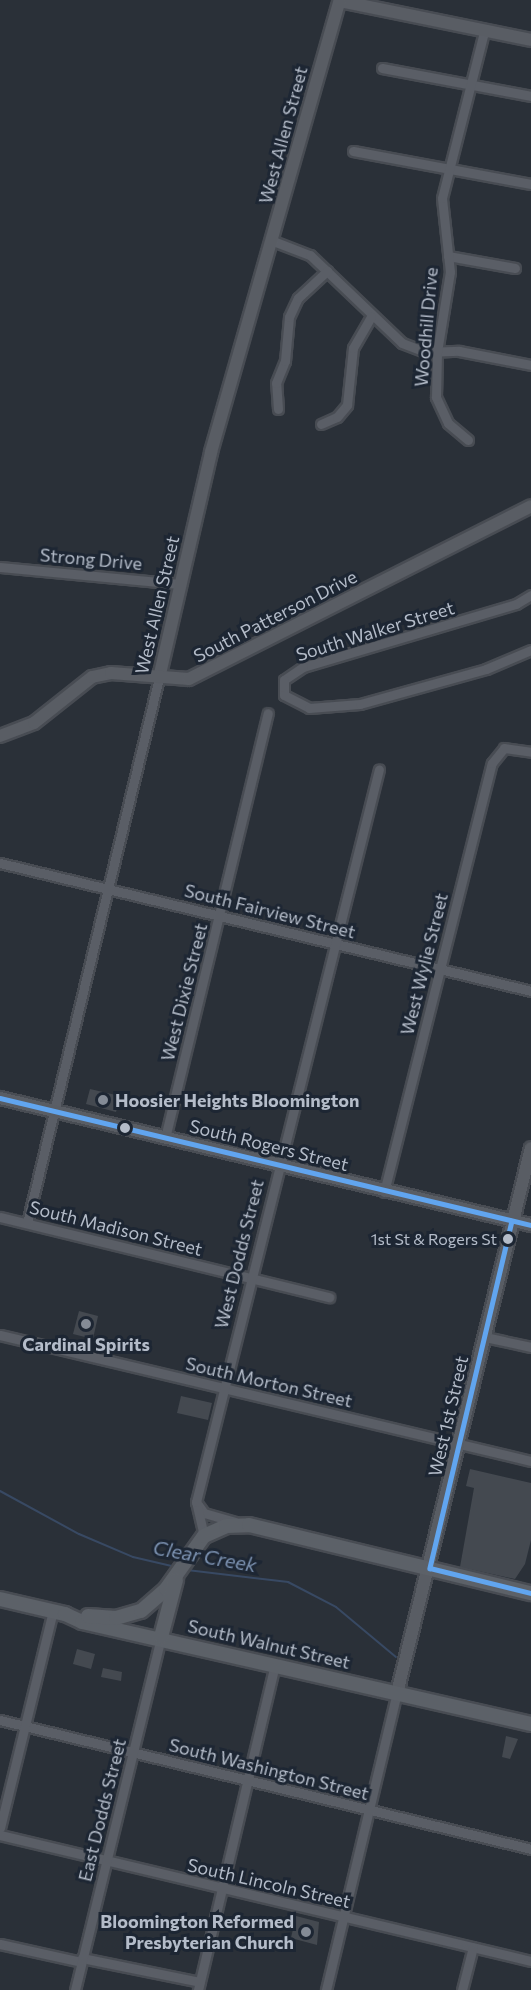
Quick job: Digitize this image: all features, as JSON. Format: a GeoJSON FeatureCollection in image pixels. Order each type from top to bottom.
{"type":"FeatureCollection","features":[{"type":"Feature","properties":{"kind":"main road"},"geometry":{"type":"LineString","coordinates":[[166,1639],[165,1620],[172,1584],[186,1559],[204,1536],[226,1526],[249,1525],[531,1593]]}},
{"type":"Feature","properties":{"kind":"main road"},"geometry":{"type":"LineString","coordinates":[[59,1612],[129,1616],[172,1584]]}},
{"type":"Feature","properties":{"kind":"main road","name":"South Walnut Street"},"geometry":{"type":"LineString","coordinates":[[0,1599],[59,1612],[82,1622],[166,1639],[531,1724]]}},
{"type":"Feature","properties":{"kind":"street"},"geometry":{"type":"LineString","coordinates":[[338,0],[531,40]]}},
{"type":"Feature","properties":{"kind":"street","name":"West Allen Street"},"geometry":{"type":"LineString","coordinates":[[27,1223],[51,1110],[159,678],[211,452],[273,241],[338,0]]}},
{"type":"Feature","properties":{"kind":"street","name":"Woodhill Drive"},"geometry":{"type":"LineString","coordinates":[[468,440],[448,423],[439,407],[437,352],[449,285],[442,198],[473,86],[484,32]]}},
{"type":"Feature","properties":{"kind":"street"},"geometry":{"type":"LineString","coordinates":[[382,68],[531,96]]}},
{"type":"Feature","properties":{"kind":"street"},"geometry":{"type":"LineString","coordinates":[[353,151],[531,184]]}},
{"type":"Feature","properties":{"kind":"street"},"geometry":{"type":"LineString","coordinates":[[273,241],[304,252],[327,271],[371,317],[402,343],[437,352],[459,351],[531,365]]}},
{"type":"Feature","properties":{"kind":"street"},"geometry":{"type":"LineString","coordinates":[[448,256],[515,268]]}},
{"type":"Feature","properties":{"kind":"street"},"geometry":{"type":"LineString","coordinates":[[278,409],[276,383],[285,361],[289,317],[298,298],[327,271]]}},
{"type":"Feature","properties":{"kind":"street"},"geometry":{"type":"LineString","coordinates":[[321,424],[333,421],[347,405],[353,348],[371,317]]}},
{"type":"Feature","properties":{"kind":"street","name":"South Patterson Drive"},"geometry":{"type":"LineString","coordinates":[[0,736],[34,723],[92,677],[111,673],[189,679],[223,664],[531,506]]}},
{"type":"Feature","properties":{"kind":"street","name":"Strong Drive"},"geometry":{"type":"LineString","coordinates":[[0,567],[180,584]]}},
{"type":"Feature","properties":{"kind":"street","name":"South Walker Street"},"geometry":{"type":"LineString","coordinates":[[531,595],[516,604],[303,667],[284,680],[284,695],[309,708],[360,704],[486,669],[531,650]]}},
{"type":"Feature","properties":{"kind":"street","name":"West Dixie Street"},"geometry":{"type":"LineString","coordinates":[[165,1138],[268,713]]}},
{"type":"Feature","properties":{"kind":"street","name":"West Wylie Street"},"geometry":{"type":"LineString","coordinates":[[384,1192],[492,763],[504,748],[531,752]]}},
{"type":"Feature","properties":{"kind":"street","name":"West Dodds Street"},"geometry":{"type":"LineString","coordinates":[[204,1536],[196,1503],[379,769]]}},
{"type":"Feature","properties":{"kind":"street","name":"South Fairview Street"},"geometry":{"type":"LineString","coordinates":[[0,863],[531,991]]}},
{"type":"Feature","properties":{"kind":"street","name":"South Rogers Street"},"geometry":{"type":"LineString","coordinates":[[0,1098],[278,1167],[531,1226]]}},
{"type":"Feature","properties":{"kind":"street","name":"West 1st Street"},"geometry":{"type":"LineString","coordinates":[[397,1693],[430,1568],[531,1148]]}},
{"type":"Feature","properties":{"kind":"street","name":"South Madison Street"},"geometry":{"type":"LineString","coordinates":[[0,1217],[329,1297]]}},
{"type":"Feature","properties":{"kind":"street"},"geometry":{"type":"LineString","coordinates":[[485,1337],[531,1347]]}},
{"type":"Feature","properties":{"kind":"street","name":"South Morton Street"},"geometry":{"type":"LineString","coordinates":[[0,1338],[531,1461]]}},
{"type":"Feature","properties":{"kind":"street"},"geometry":{"type":"LineString","coordinates":[[196,1503],[204,1513],[249,1525]]}},
{"type":"Feature","properties":{"kind":"street"},"geometry":{"type":"LineString","coordinates":[[0,1828],[25,1726],[59,1612]]}},
{"type":"Feature","properties":{"kind":"street","name":"East Dodds Street"},"geometry":{"type":"LineString","coordinates":[[75,1990],[134,1752],[166,1639]]}},
{"type":"Feature","properties":{"kind":"street"},"geometry":{"type":"LineString","coordinates":[[0,1944],[199,1986],[275,1664]]}},
{"type":"Feature","properties":{"kind":"street"},"geometry":{"type":"LineString","coordinates":[[326,1990],[397,1693]]}},
{"type":"Feature","properties":{"kind":"street","name":"South Washington Street"},"geometry":{"type":"LineString","coordinates":[[0,1720],[531,1849]]}},
{"type":"Feature","properties":{"kind":"street","name":"South Lincoln Street"},"geometry":{"type":"LineString","coordinates":[[0,1835],[531,1961]]}},
{"type":"Feature","properties":{"kind":"street"},"geometry":{"type":"LineString","coordinates":[[462,1990],[473,1947]]}},
{"type":"Feature","properties":{"kind":"building","name":"Hoosier Heights Bloomington"},"geometry":{"type":"Polygon","coordinates":[[[90,1089],[120,1096],[116,1112],[86,1104],[90,1089]]]}},
{"type":"Feature","properties":{"kind":"building","name":"Cardinal Spirits"},"geometry":{"type":"Polygon","coordinates":[[[79,1311],[98,1316],[93,1339],[73,1334],[79,1311]]]}},
{"type":"Feature","properties":{"kind":"building"},"geometry":{"type":"Polygon","coordinates":[[[181,1396],[212,1403],[208,1420],[177,1413],[181,1396]]]}},
{"type":"Feature","properties":{"kind":"building"},"geometry":{"type":"Polygon","coordinates":[[[470,1469],[531,1483],[531,1540],[525,1564],[515,1579],[460,1567],[474,1488],[466,1486],[470,1469]]]}},
{"type":"Feature","properties":{"kind":"building"},"geometry":{"type":"Polygon","coordinates":[[[77,1649],[95,1654],[91,1669],[73,1664],[77,1649]]]}},
{"type":"Feature","properties":{"kind":"building"},"geometry":{"type":"Polygon","coordinates":[[[103,1668],[122,1672],[121,1681],[101,1677],[103,1668]]]}},
{"type":"Feature","properties":{"kind":"building"},"geometry":{"type":"Polygon","coordinates":[[[506,1736],[518,1739],[510,1759],[502,1757],[506,1736]]]}},
{"type":"Feature","properties":{"kind":"building","name":"Bloomington Reformed Presbyterian Church"},"geometry":{"type":"Polygon","coordinates":[[[296,1916],[319,1922],[317,1945],[291,1938],[296,1916]]]}},
{"type":"Feature","properties":{"kind":"waterway","name":"Clear Creek"},"geometry":{"type":"LineString","coordinates":[[0,1491],[79,1534],[133,1557],[176,1567]]}},
{"type":"Feature","properties":{"kind":"waterway","name":"Clear Creek"},"geometry":{"type":"LineString","coordinates":[[187,1570],[288,1582],[336,1607],[396,1657]]}},
{"type":"Feature","properties":{"kind":"transit line"},"geometry":{"type":"LineString","coordinates":[[0,1098],[531,1225]]}},
{"type":"Feature","properties":{"kind":"transit line"},"geometry":{"type":"LineString","coordinates":[[512,1221],[430,1568],[531,1593]]}},
{"type":"Feature","properties":{"kind":"place","name":"Hoosier Heights Bloomington"},"geometry":{"type":"Point","coordinates":[103,1100]}},
{"type":"Feature","properties":{"kind":"place","name":"1st St & Rogers St"},"geometry":{"type":"Point","coordinates":[508,1239]}},
{"type":"Feature","properties":{"kind":"place","name":"Cardinal Spirits"},"geometry":{"type":"Point","coordinates":[86,1324]}},
{"type":"Feature","properties":{"kind":"place","name":"Bloomington Reformed Presbyterian Church"},"geometry":{"type":"Point","coordinates":[306,1932]}}]}
